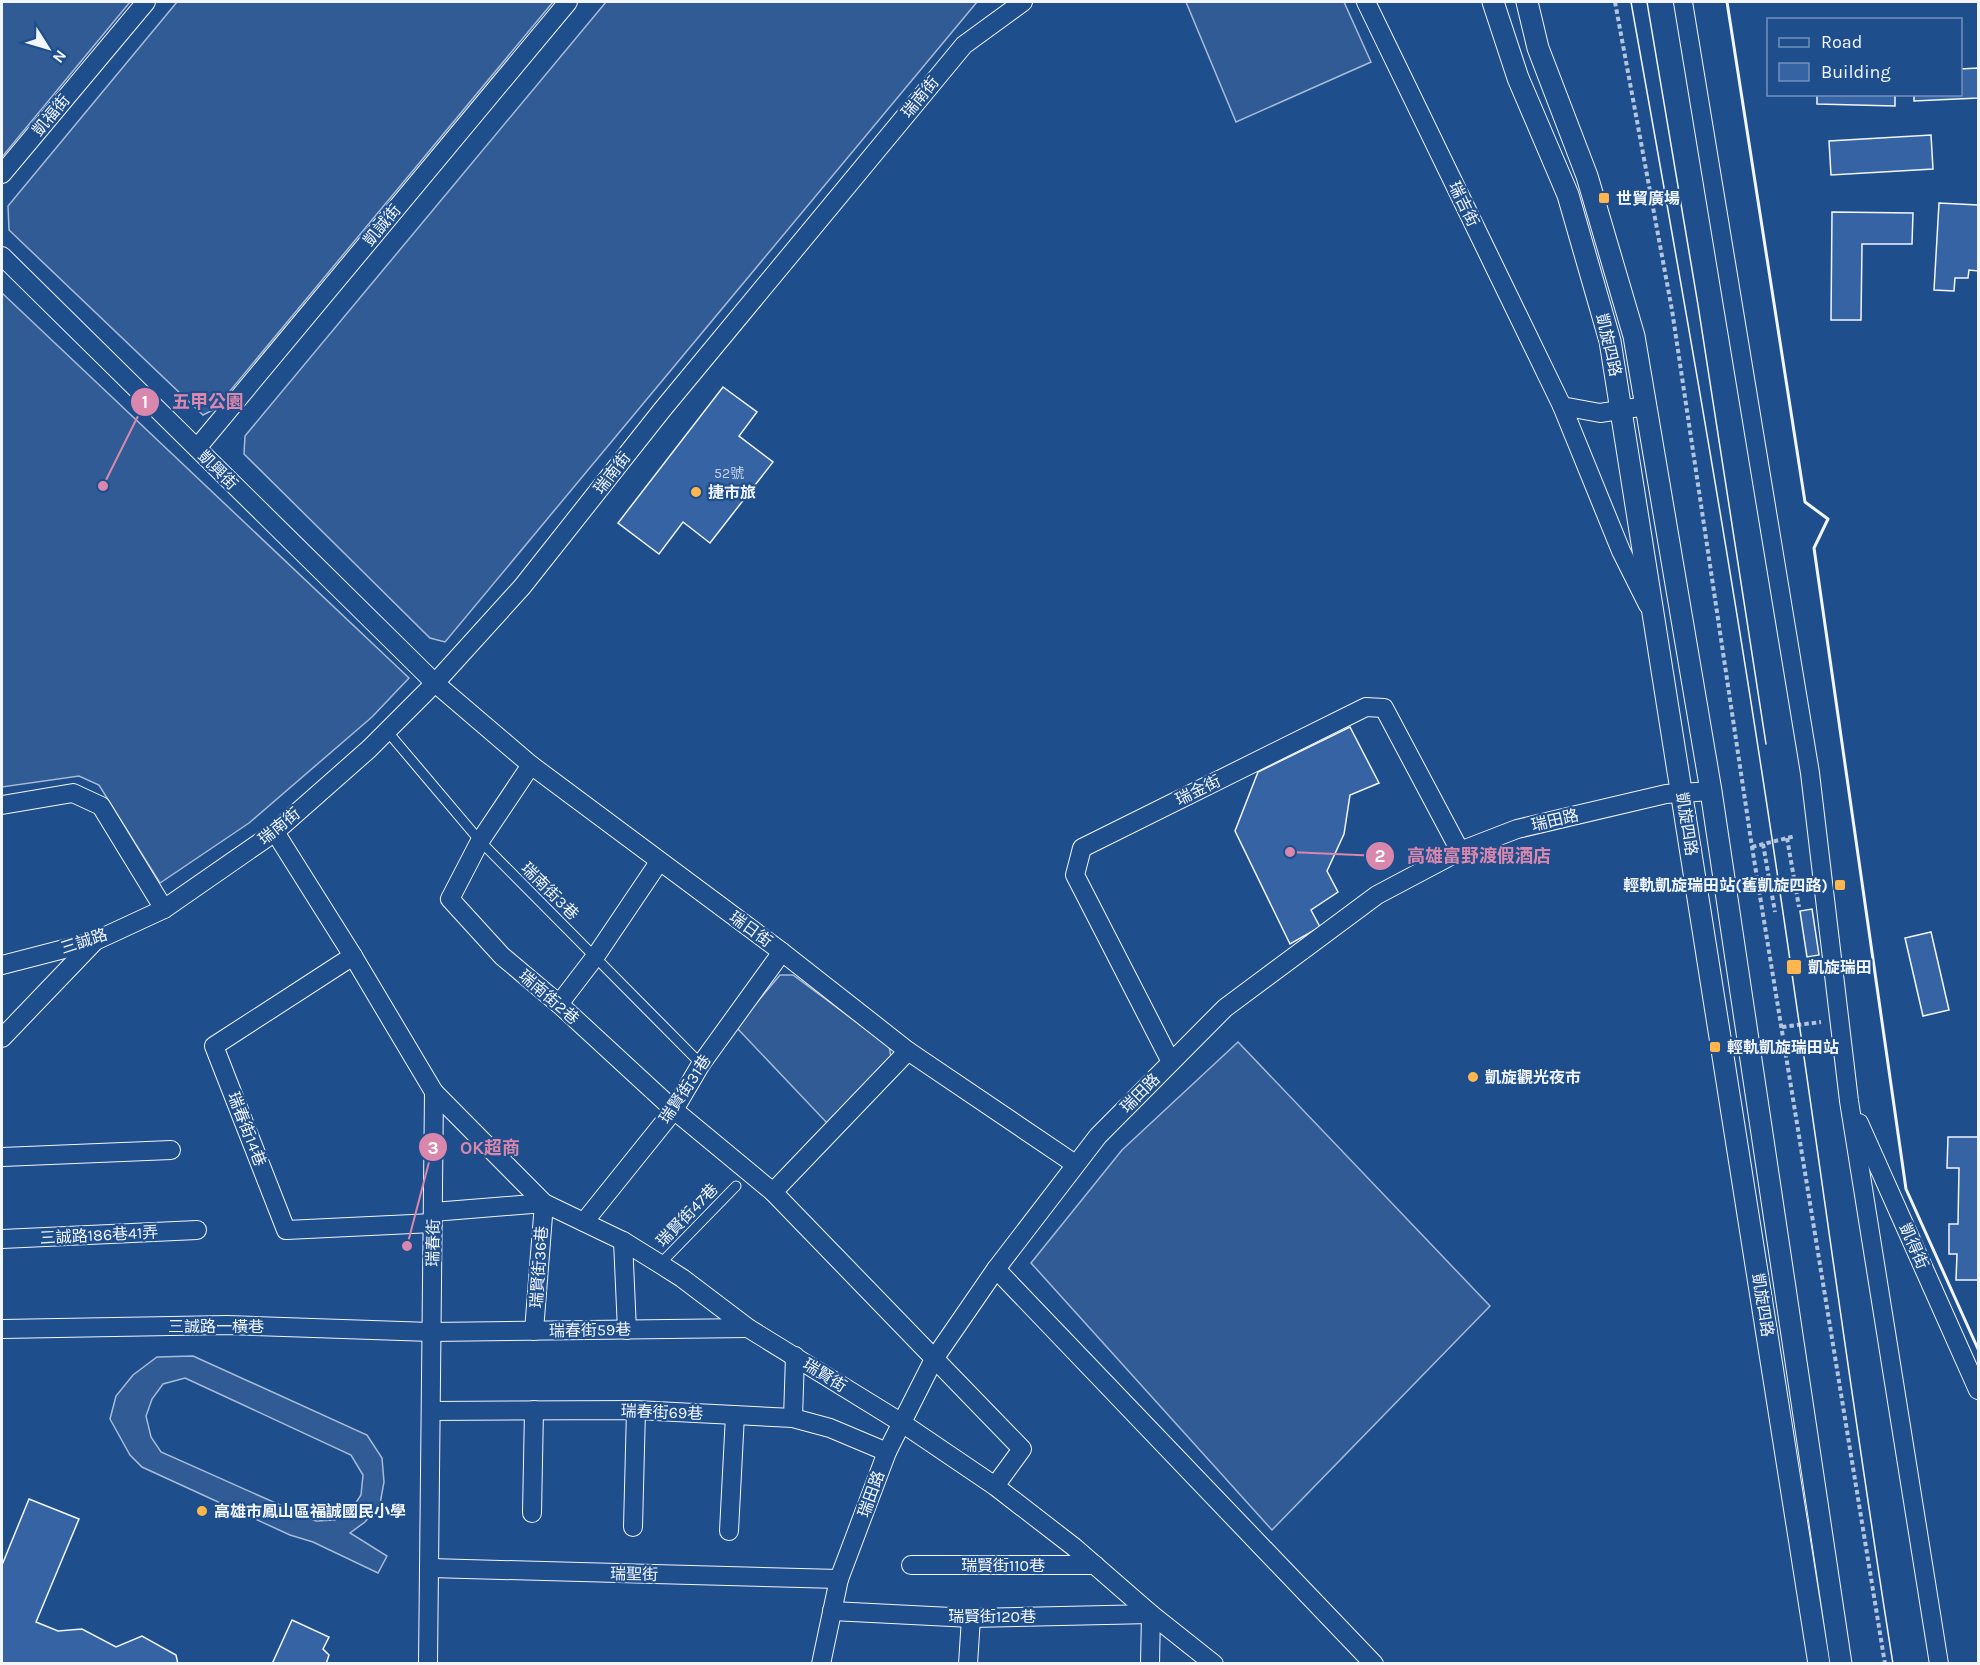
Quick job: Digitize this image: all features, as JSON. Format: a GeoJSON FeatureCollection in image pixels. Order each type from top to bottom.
{"type":"FeatureCollection","features":[{"type":"Feature","properties":{"kind":"street","name":"凱福街"},"geometry":{"type":"LineString","coordinates":[[2,174],[146,2]]}},
{"type":"Feature","properties":{"kind":"street","name":"凱誠街"},"geometry":{"type":"LineString","coordinates":[[197,448],[568,2]]}},
{"type":"Feature","properties":{"kind":"street","name":"瑞南街"},"geometry":{"type":"LineString","coordinates":[[164,909],[275,832],[387,731],[435,683],[522,587],[684,383],[964,45],[1023,2]]}},
{"type":"Feature","properties":{"kind":"street","name":"瑞吉街"},"geometry":{"type":"LineString","coordinates":[[1366,2],[1562,406],[1621,551],[1654,615]]}},
{"type":"Feature","properties":{"kind":"street","name":"凱旋四路"},"geometry":{"type":"LineString","coordinates":[[1493,2],[1518,78],[1568,195],[1611,341],[1819,1664]]}},
{"type":"Feature","properties":{"kind":"street","name":"凱旋四路"},"geometry":{"type":"LineString","coordinates":[[1527,2],[1538,48],[1587,176],[1634,336],[1711,791],[1841,1664]]}},
{"type":"Feature","properties":{"kind":"street"},"geometry":{"type":"LineString","coordinates":[[1683,2],[1810,773],[1849,1101],[1939,1664]]}},
{"type":"Feature","properties":{"kind":"street","name":"凱興街"},"geometry":{"type":"LineString","coordinates":[[2,256],[435,683]]}},
{"type":"Feature","properties":{"kind":"street"},"geometry":{"type":"LineString","coordinates":[[1562,406],[1600,413],[1646,406]]}},
{"type":"Feature","properties":{"kind":"street","name":"瑞日街"},"geometry":{"type":"LineString","coordinates":[[435,683],[531,765],[782,952],[908,1051],[1075,1164]]}},
{"type":"Feature","properties":{"kind":"street","name":"瑞金街"},"geometry":{"type":"LineString","coordinates":[[1171,1062],[1075,875],[1082,848],[1366,707],[1384,708],[1460,851]]}},
{"type":"Feature","properties":{"kind":"street","name":"瑞南街2巷"},"geometry":{"type":"LineString","coordinates":[[531,765],[480,841],[450,899],[502,956],[559,1004],[674,1110],[772,1192],[1022,1449],[995,1486]]}},
{"type":"Feature","properties":{"kind":"street","name":"瑞田路"},"geometry":{"type":"LineString","coordinates":[[821,1664],[839,1579],[887,1452],[934,1359],[996,1269],[1098,1136],[1225,1008],[1377,895],[1460,851],[1517,829],[1682,792],[1711,791]]}},
{"type":"Feature","properties":{"kind":"street"},"geometry":{"type":"LineString","coordinates":[[2,805],[73,793],[101,806],[164,909]]}},
{"type":"Feature","properties":{"kind":"street"},"geometry":{"type":"LineString","coordinates":[[275,832],[353,956],[434,1092]]}},
{"type":"Feature","properties":{"kind":"street"},"geometry":{"type":"LineString","coordinates":[[559,1004],[595,957],[659,862]]}},
{"type":"Feature","properties":{"kind":"street","name":"三誠路"},"geometry":{"type":"LineString","coordinates":[[2,965],[95,941],[164,909]]}},
{"type":"Feature","properties":{"kind":"street"},"geometry":{"type":"LineString","coordinates":[[2,1038],[95,941]]}},
{"type":"Feature","properties":{"kind":"street","name":"瑞賢街31巷"},"geometry":{"type":"LineString","coordinates":[[584,1222],[674,1110],[701,1064],[782,952]]}},
{"type":"Feature","properties":{"kind":"street","name":"瑞春街14巷"},"geometry":{"type":"LineString","coordinates":[[353,956],[214,1046],[286,1230],[433,1218]]}},
{"type":"Feature","properties":{"kind":"street"},"geometry":{"type":"LineString","coordinates":[[772,1192],[908,1051]]}},
{"type":"Feature","properties":{"kind":"street","name":"瑞賢街"},"geometry":{"type":"LineString","coordinates":[[434,1092],[543,1203],[623,1241],[660,1264],[748,1328],[902,1423],[995,1486],[1214,1664]]}},
{"type":"Feature","properties":{"kind":"street","name":"瑞春街"},"geometry":{"type":"LineString","coordinates":[[428,1664],[434,1092]]}},
{"type":"Feature","properties":{"kind":"street","name":"凱得街"},"geometry":{"type":"LineString","coordinates":[[1849,1101],[1978,1390]]}},
{"type":"Feature","properties":{"kind":"street"},"geometry":{"type":"LineString","coordinates":[[2,1157],[171,1150]]}},
{"type":"Feature","properties":{"kind":"street"},"geometry":{"type":"LineString","coordinates":[[433,1218],[543,1203]]}},
{"type":"Feature","properties":{"kind":"street","name":"瑞賢街36巷"},"geometry":{"type":"LineString","coordinates":[[534,1331],[543,1203]]}},
{"type":"Feature","properties":{"kind":"street","name":"三誠路186巷41弄"},"geometry":{"type":"LineString","coordinates":[[2,1239],[196,1230]]}},
{"type":"Feature","properties":{"kind":"street"},"geometry":{"type":"LineString","coordinates":[[623,1241],[627,1330]]}},
{"type":"Feature","properties":{"kind":"street"},"geometry":{"type":"LineString","coordinates":[[996,1269],[1374,1664]]}},
{"type":"Feature","properties":{"kind":"street","name":"三誠路一橫巷"},"geometry":{"type":"LineString","coordinates":[[2,1329],[228,1325],[431,1332]]}},
{"type":"Feature","properties":{"kind":"street","name":"瑞春街59巷"},"geometry":{"type":"LineString","coordinates":[[431,1332],[748,1328]]}},
{"type":"Feature","properties":{"kind":"street"},"geometry":{"type":"LineString","coordinates":[[793,1418],[795,1356]]}},
{"type":"Feature","properties":{"kind":"street"},"geometry":{"type":"LineString","coordinates":[[532,1513],[534,1410]]}},
{"type":"Feature","properties":{"kind":"street"},"geometry":{"type":"LineString","coordinates":[[633,1527],[636,1410]]}},
{"type":"Feature","properties":{"kind":"street","name":"瑞春街69巷"},"geometry":{"type":"LineString","coordinates":[[431,1411],[636,1410],[793,1418],[830,1428],[887,1452]]}},
{"type":"Feature","properties":{"kind":"street"},"geometry":{"type":"LineString","coordinates":[[729,1531],[735,1415]]}},
{"type":"Feature","properties":{"kind":"street","name":"瑞賢街110巷"},"geometry":{"type":"LineString","coordinates":[[911,1565],[1095,1565]]}},
{"type":"Feature","properties":{"kind":"street","name":"瑞聖街"},"geometry":{"type":"LineString","coordinates":[[430,1568],[839,1579]]}},
{"type":"Feature","properties":{"kind":"street","name":"瑞賢街120巷"},"geometry":{"type":"LineString","coordinates":[[832,1611],[971,1618],[1151,1614]]}},
{"type":"Feature","properties":{"kind":"street"},"geometry":{"type":"LineString","coordinates":[[1150,1664],[1151,1614]]}},
{"type":"Feature","properties":{"kind":"street"},"geometry":{"type":"LineString","coordinates":[[968,1664],[971,1618]]}},
{"type":"Feature","properties":{"kind":"lane","name":"瑞南街3巷"},"geometry":{"type":"LineString","coordinates":[[387,731],[480,841],[701,1064]]}},
{"type":"Feature","properties":{"kind":"lane","name":"瑞賢街47巷"},"geometry":{"type":"LineString","coordinates":[[660,1264],[736,1186]]}},
{"type":"Feature","properties":{"kind":"path"},"geometry":{"type":"LineString","coordinates":[[1615,2],[1672,310],[1752,847],[1885,1664]]}},
{"type":"Feature","properties":{"kind":"path"},"geometry":{"type":"LineString","coordinates":[[1752,847],[1795,836]]}},
{"type":"Feature","properties":{"kind":"path"},"geometry":{"type":"LineString","coordinates":[[1786,838],[1799,907]]}},
{"type":"Feature","properties":{"kind":"path"},"geometry":{"type":"LineString","coordinates":[[1763,844],[1775,912]]}},
{"type":"Feature","properties":{"kind":"path"},"geometry":{"type":"LineString","coordinates":[[1815,1014],[1816,1022]]}},
{"type":"Feature","properties":{"kind":"path"},"geometry":{"type":"LineString","coordinates":[[1791,1018],[1792,1026]]}},
{"type":"Feature","properties":{"kind":"path"},"geometry":{"type":"LineString","coordinates":[[1782,1027],[1840,1018]]}},
{"type":"Feature","properties":{"kind":"shaded area"},"geometry":{"type":"Polygon","coordinates":[[[2,2],[130,2],[2,157],[2,2]]]}},
{"type":"Feature","properties":{"kind":"shaded area"},"geometry":{"type":"Polygon","coordinates":[[[177,2],[553,2],[215,409],[203,415],[9,230],[8,206],[177,2]]]}},
{"type":"Feature","properties":{"kind":"shaded area"},"geometry":{"type":"Polygon","coordinates":[[[606,2],[977,2],[445,642],[430,638],[244,454],[245,436],[606,2]]]}},
{"type":"Feature","properties":{"kind":"shaded area"},"geometry":{"type":"Polygon","coordinates":[[[1186,2],[1344,2],[1371,62],[1236,122],[1186,2]]]}},
{"type":"Feature","properties":{"kind":"shaded area"},"geometry":{"type":"Polygon","coordinates":[[[2,293],[409,678],[372,717],[249,823],[160,883],[99,785],[79,776],[2,787],[2,293]]]}},
{"type":"Feature","properties":{"kind":"shaded area"},"geometry":{"type":"Polygon","coordinates":[[[780,975],[793,975],[889,1046],[891,1057],[828,1124],[736,1027],[780,975]]]}},
{"type":"Feature","properties":{"kind":"shaded area"},"geometry":{"type":"Polygon","coordinates":[[[1238,1042],[1490,1306],[1272,1530],[1031,1263],[1122,1150],[1238,1042]]]}},
{"type":"Feature","properties":{"kind":"shaded area"},"geometry":{"type":"Polygon","coordinates":[[[193,1356],[367,1435],[382,1458],[384,1482],[380,1504],[365,1522],[350,1533],[387,1556],[378,1573],[142,1467],[130,1455],[110,1419],[116,1396],[133,1375],[157,1357],[193,1356]],[[185,1378],[163,1384],[152,1399],[146,1416],[151,1437],[161,1452],[316,1521],[335,1520],[351,1510],[361,1495],[363,1475],[351,1455],[185,1378]]]}},
{"type":"Feature","properties":{"kind":"building"},"geometry":{"type":"Polygon","coordinates":[[[1978,68],[1978,98],[1914,101],[1914,96],[1962,96],[1962,69],[1978,68]]]}},
{"type":"Feature","properties":{"kind":"building"},"geometry":{"type":"Polygon","coordinates":[[[1817,96],[1895,96],[1895,106],[1817,104],[1817,96]]]}},
{"type":"Feature","properties":{"kind":"building"},"geometry":{"type":"Polygon","coordinates":[[[1931,135],[1933,169],[1831,175],[1829,141],[1931,135]]]}},
{"type":"Feature","properties":{"kind":"building"},"geometry":{"type":"Polygon","coordinates":[[[1939,203],[1978,205],[1978,271],[1969,270],[1968,278],[1955,278],[1954,291],[1934,290],[1939,203]]]}},
{"type":"Feature","properties":{"kind":"building"},"geometry":{"type":"Polygon","coordinates":[[[1832,212],[1913,213],[1912,244],[1862,244],[1861,320],[1831,320],[1832,212]]]}},
{"type":"Feature","properties":{"kind":"building","name":"捷市旅"},"geometry":{"type":"Polygon","coordinates":[[[723,387],[757,412],[739,436],[773,462],[710,543],[683,522],[659,554],[618,523],[723,387]]]}},
{"type":"Feature","properties":{"kind":"building"},"geometry":{"type":"Polygon","coordinates":[[[1350,727],[1379,783],[1350,795],[1344,834],[1327,871],[1338,892],[1311,910],[1320,927],[1290,944],[1235,831],[1258,772],[1350,727]]]}},
{"type":"Feature","properties":{"kind":"building","name":"凱旋瑞田"},"geometry":{"type":"Polygon","coordinates":[[[1812,909],[1819,955],[1807,957],[1800,911],[1812,909]]]}},
{"type":"Feature","properties":{"kind":"building"},"geometry":{"type":"Polygon","coordinates":[[[1931,932],[1949,1010],[1923,1016],[1905,938],[1931,932]]]}},
{"type":"Feature","properties":{"kind":"building"},"geometry":{"type":"Polygon","coordinates":[[[1948,1137],[1978,1137],[1978,1280],[1956,1280],[1957,1254],[1949,1254],[1949,1224],[1958,1224],[1959,1168],[1947,1168],[1948,1137]]]}},
{"type":"Feature","properties":{"kind":"building"},"geometry":{"type":"Polygon","coordinates":[[[29,1499],[79,1519],[36,1622],[58,1631],[82,1629],[116,1647],[142,1636],[176,1655],[178,1664],[2,1664],[2,1565],[29,1499]]]}},
{"type":"Feature","properties":{"kind":"building"},"geometry":{"type":"Polygon","coordinates":[[[292,1620],[329,1637],[323,1649],[329,1655],[326,1664],[272,1664],[292,1620]]]}},
{"type":"Feature","properties":{"kind":"tram line"},"geometry":{"type":"LineString","coordinates":[[1631,2],[1698,381],[1745,665],[1893,1664]]}},
{"type":"Feature","properties":{"kind":"tram line"},"geometry":{"type":"LineString","coordinates":[[1647,2],[1698,305],[1766,744]]}},
{"type":"Feature","properties":{"kind":"wall"},"geometry":{"type":"LineString","coordinates":[[1727,2],[1805,502],[1828,519],[1814,548],[1906,1189],[1978,1349]]}},
{"type":"Feature","properties":{"kind":"place","name":"世貿廣場"},"geometry":{"type":"Point","coordinates":[1604,198]}},
{"type":"Feature","properties":{"kind":"place","name":"五甲公園"},"geometry":{"type":"Point","coordinates":[103,486]}},
{"type":"Feature","properties":{"kind":"place","name":"捷市旅"},"geometry":{"type":"Point","coordinates":[696,492]}},
{"type":"Feature","properties":{"kind":"place","name":"高雄富野渡假酒店"},"geometry":{"type":"Point","coordinates":[1290,852]}},
{"type":"Feature","properties":{"kind":"place","name":"輕軌凱旋瑞田站(舊凱旋四路)"},"geometry":{"type":"Point","coordinates":[1840,885]}},
{"type":"Feature","properties":{"kind":"place","name":"凱旋瑞田"},"geometry":{"type":"Point","coordinates":[1794,967]}},
{"type":"Feature","properties":{"kind":"place","name":"輕軌凱旋瑞田站"},"geometry":{"type":"Point","coordinates":[1715,1047]}},
{"type":"Feature","properties":{"kind":"place","name":"凱旋觀光夜市"},"geometry":{"type":"Point","coordinates":[1473,1077]}},
{"type":"Feature","properties":{"kind":"place","name":"OK超商"},"geometry":{"type":"Point","coordinates":[407,1246]}},
{"type":"Feature","properties":{"kind":"place","name":"高雄市鳳山區福誠國民小學"},"geometry":{"type":"Point","coordinates":[202,1511]}}]}
